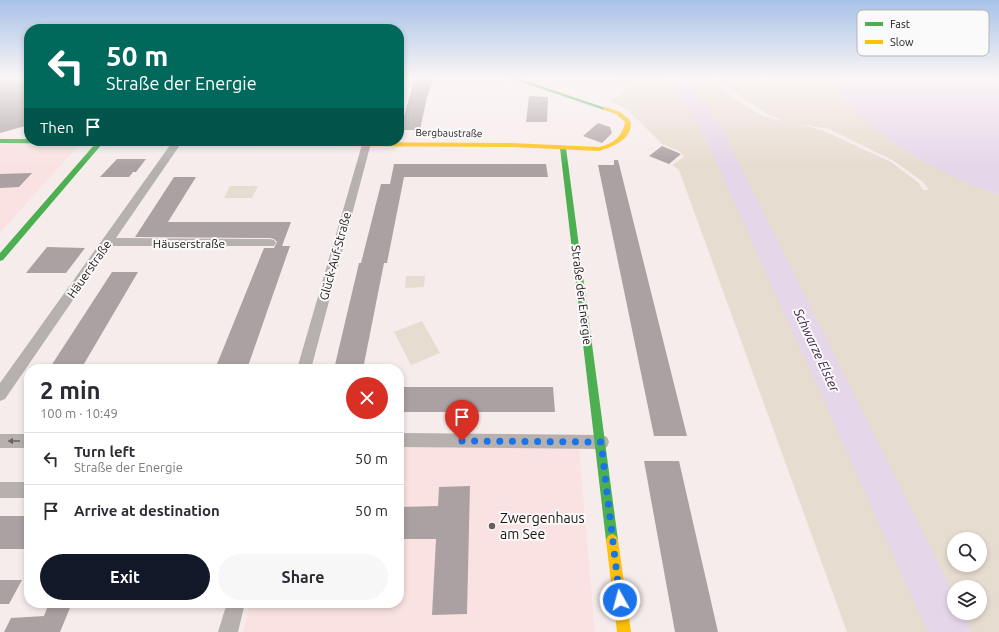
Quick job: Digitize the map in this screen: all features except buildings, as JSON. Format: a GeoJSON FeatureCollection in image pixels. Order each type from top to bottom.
{"type":"FeatureCollection","features":[{"type":"Feature","properties":{"kind":"street","name":"Bergbaustraße"},"geometry":{"type":"LineString","coordinates":[[404,144],[511,145],[599,149],[611,147],[626,131],[628,121],[618,113],[601,107]]}},
{"type":"Feature","properties":{"kind":"street","name":"Bergbaustraße"},"geometry":{"type":"LineString","coordinates":[[0,141],[24,141]]}},
{"type":"Feature","properties":{"kind":"street"},"geometry":{"type":"LineString","coordinates":[[0,258],[97,146]]}},
{"type":"Feature","properties":{"kind":"street","name":"Häuerstraße"},"geometry":{"type":"LineString","coordinates":[[0,395],[174,146]]}},
{"type":"Feature","properties":{"kind":"street","name":"Glück-Auf-Straße"},"geometry":{"type":"LineString","coordinates":[[305,364],[365,146]]}},
{"type":"Feature","properties":{"kind":"street","name":"Straße der Energie"},"geometry":{"type":"LineString","coordinates":[[562,148],[601,442],[624,632]]}},
{"type":"Feature","properties":{"kind":"street","name":"Häuserstraße"},"geometry":{"type":"LineString","coordinates":[[107,242],[270,244]]}},
{"type":"Feature","properties":{"kind":"street"},"geometry":{"type":"LineString","coordinates":[[404,440],[601,442]]}},
{"type":"Feature","properties":{"kind":"street"},"geometry":{"type":"LineString","coordinates":[[0,441],[24,441]]}},
{"type":"Feature","properties":{"kind":"street"},"geometry":{"type":"LineString","coordinates":[[0,490],[24,490]]}},
{"type":"Feature","properties":{"kind":"street"},"geometry":{"type":"LineString","coordinates":[[228,632],[235,608]]}},
{"type":"Feature","properties":{"kind":"shaded area"},"geometry":{"type":"Polygon","coordinates":[[[623,107],[749,107],[762,116],[785,122],[767,114],[757,107],[854,107],[893,141],[913,154],[955,177],[999,195],[999,632],[847,632],[679,170],[672,165],[684,157],[681,152],[662,144],[628,110],[623,107]],[[798,124],[822,130],[891,162],[919,183],[923,190],[929,190],[923,182],[894,161],[829,129],[798,124]]]}},
{"type":"Feature","properties":{"kind":"shaded area"},"geometry":{"type":"Polygon","coordinates":[[[854,107],[999,107],[999,195],[959,179],[919,159],[883,134],[854,107]]]}},
{"type":"Feature","properties":{"kind":"shaded area"},"geometry":{"type":"Polygon","coordinates":[[[0,144],[24,145],[24,146],[78,146],[0,233],[0,144]]]}},
{"type":"Feature","properties":{"kind":"shaded area"},"geometry":{"type":"Polygon","coordinates":[[[230,186],[258,186],[252,198],[224,198],[230,186]]]}},
{"type":"Feature","properties":{"kind":"shaded area"},"geometry":{"type":"Polygon","coordinates":[[[406,276],[425,276],[424,287],[405,288],[406,276]]]}},
{"type":"Feature","properties":{"kind":"shaded area"},"geometry":{"type":"Polygon","coordinates":[[[422,321],[440,353],[411,365],[394,332],[422,321]]]}},
{"type":"Feature","properties":{"kind":"shaded area","name":"Zwergenhaus am See"},"geometry":{"type":"Polygon","coordinates":[[[404,446],[579,448],[595,632],[243,632],[249,608],[404,608],[404,446]]]}},
{"type":"Feature","properties":{"kind":"waterway","name":"Schwarze Elster"},"geometry":{"type":"LineString","coordinates":[[697,107],[710,126],[950,632]]}},
{"type":"Feature","properties":{"kind":"traffic: fast"},"geometry":{"type":"LineString","coordinates":[[601,107],[606,109]]}},
{"type":"Feature","properties":{"kind":"traffic: fast"},"geometry":{"type":"LineString","coordinates":[[0,141],[24,141]]}},
{"type":"Feature","properties":{"kind":"traffic: fast"},"geometry":{"type":"LineString","coordinates":[[0,258],[97,146]]}},
{"type":"Feature","properties":{"kind":"traffic: fast"},"geometry":{"type":"LineString","coordinates":[[563,148],[612,540]]}},
{"type":"Feature","properties":{"kind":"traffic: slow"},"geometry":{"type":"LineString","coordinates":[[404,144],[511,145],[605,148],[615,143],[623,136],[626,132],[628,121],[618,113],[606,109]]}},
{"type":"Feature","properties":{"kind":"traffic: slow"},"geometry":{"type":"LineString","coordinates":[[612,540],[624,632]]}},
{"type":"Feature","properties":{"kind":"place","name":"Zwergenhaus am See"},"geometry":{"type":"Point","coordinates":[492,526]}},
{"type":"Feature","properties":{"kind":"route"},"geometry":{"type":"LineString","coordinates":[[462,441],[601,442],[620,600]]}}]}
